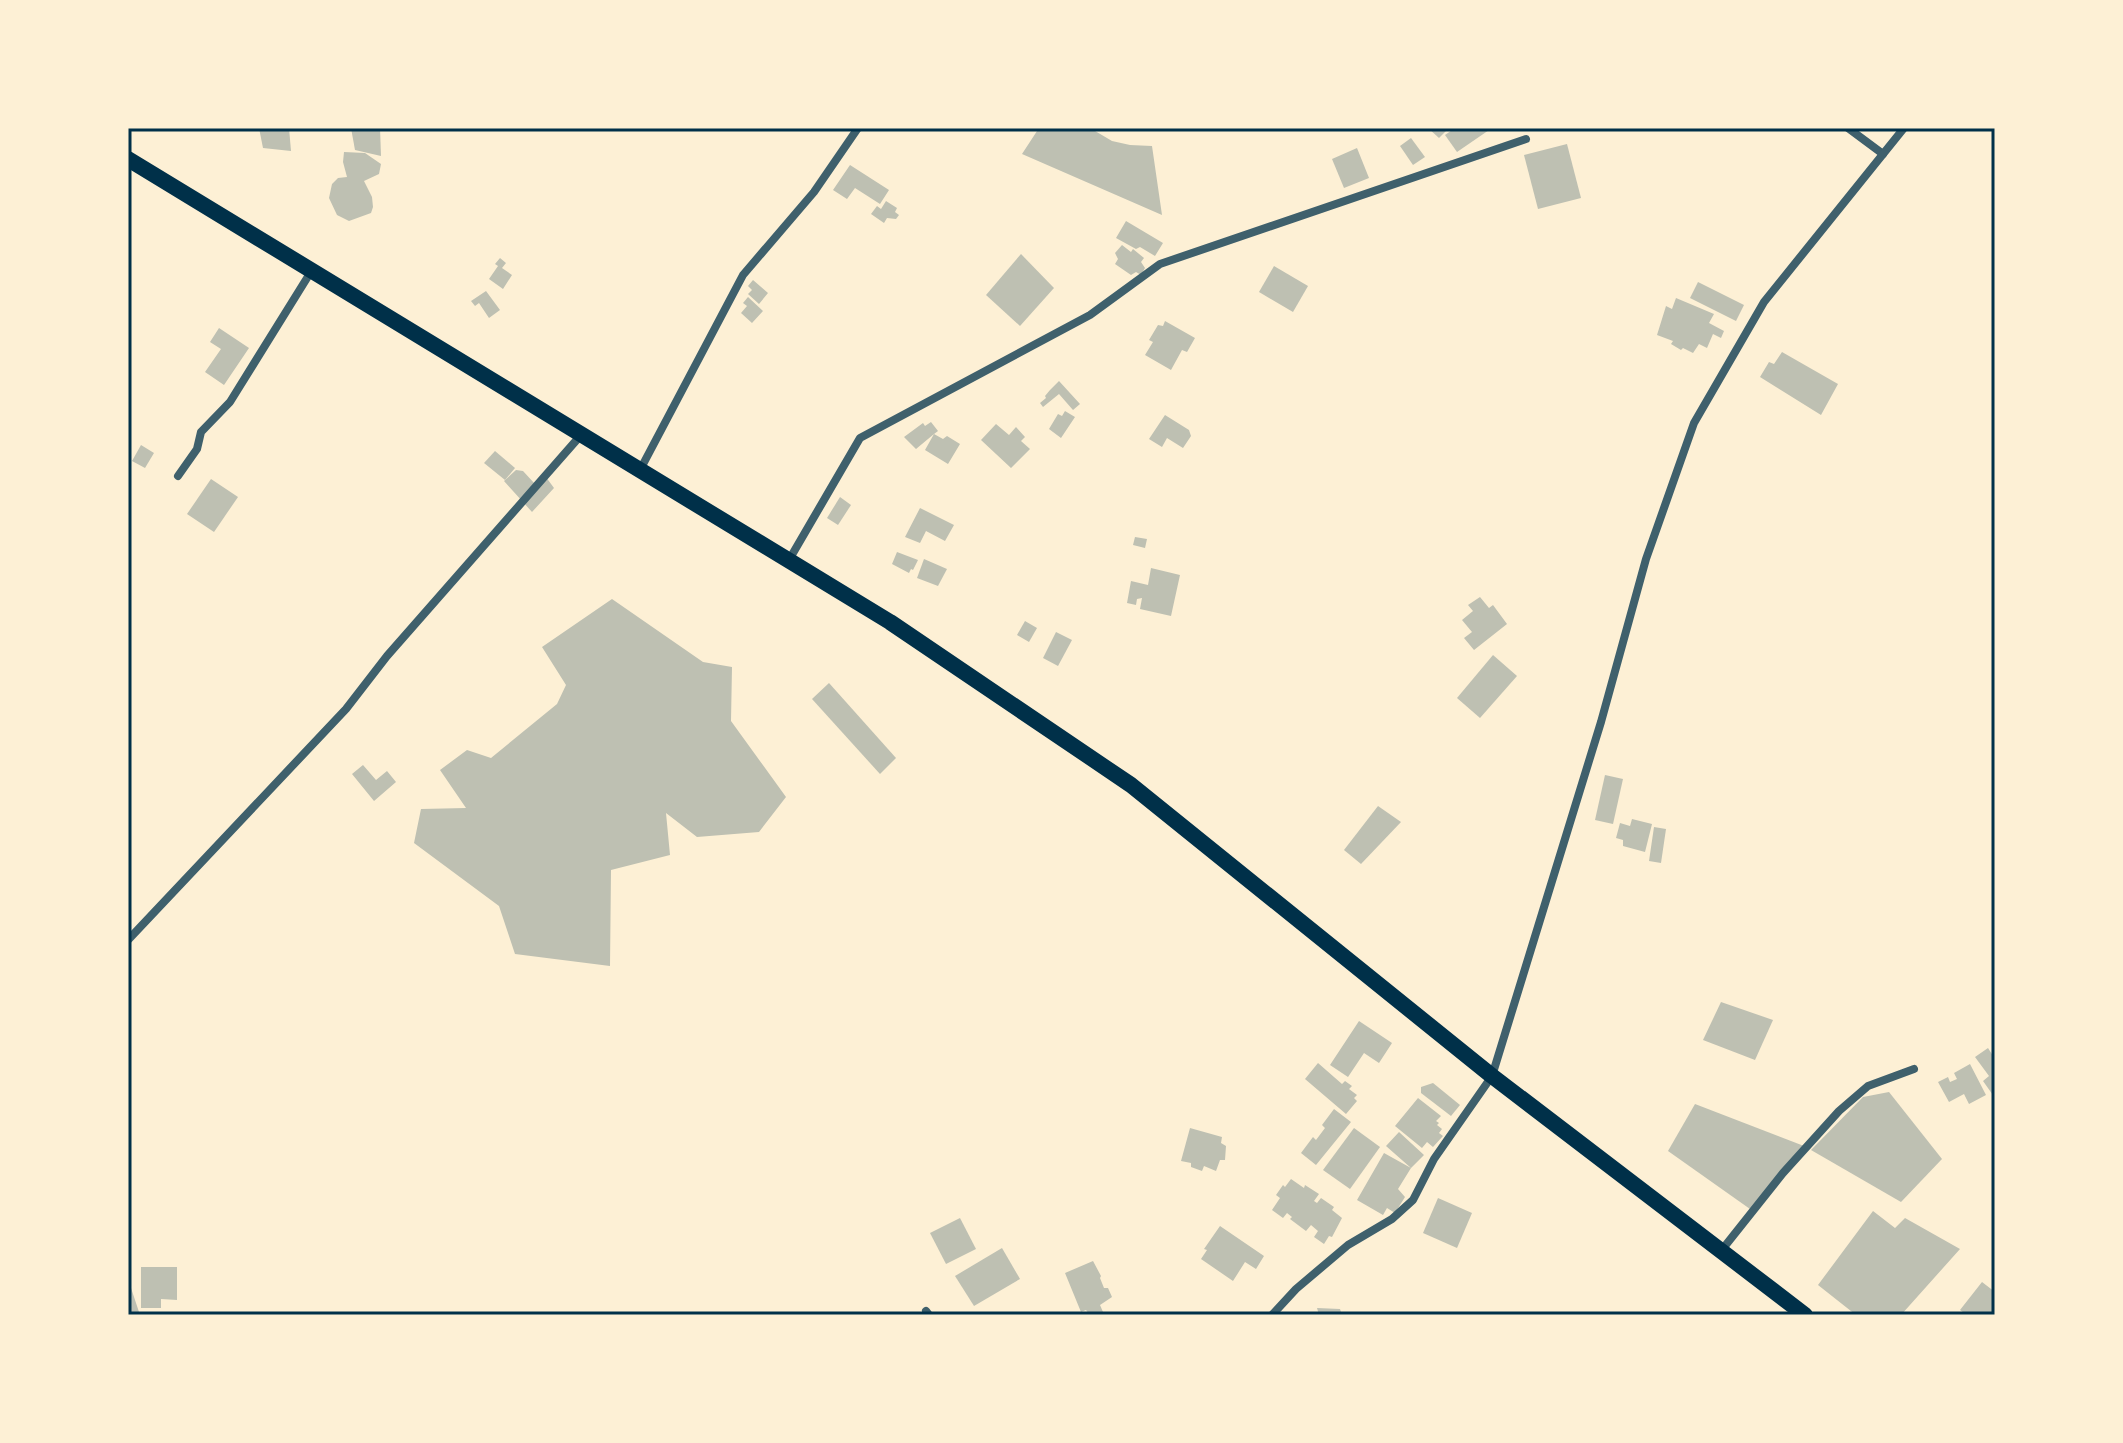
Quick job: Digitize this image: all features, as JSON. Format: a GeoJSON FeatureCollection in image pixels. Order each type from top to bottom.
{"type":"FeatureCollection","features":[{"type":"Feature","properties":{"kind":"main road"},"geometry":{"type":"LineString","coordinates":[[128,159],[890,622],[1131,785],[1492,1076],[1805,1315]]}},
{"type":"Feature","properties":{"kind":"street"},"geometry":{"type":"LineString","coordinates":[[640,470],[743,275],[814,192],[858,128]]}},
{"type":"Feature","properties":{"kind":"street"},"geometry":{"type":"LineString","coordinates":[[1848,128],[1883,154]]}},
{"type":"Feature","properties":{"kind":"street"},"geometry":{"type":"LineString","coordinates":[[1272,1315],[1296,1289],[1348,1245],[1392,1219],[1413,1200],[1434,1159],[1492,1076],[1601,722],[1646,559],[1694,423],[1764,302],[1904,128]]}},
{"type":"Feature","properties":{"kind":"street"},"geometry":{"type":"LineString","coordinates":[[789,561],[860,438],[1090,315],[1160,264],[1526,139]]}},
{"type":"Feature","properties":{"kind":"street"},"geometry":{"type":"LineString","coordinates":[[178,476],[197,449],[201,432],[230,402],[312,270]]}},
{"type":"Feature","properties":{"kind":"street"},"geometry":{"type":"LineString","coordinates":[[130,936],[346,709],[387,656],[582,435]]}},
{"type":"Feature","properties":{"kind":"street"},"geometry":{"type":"LineString","coordinates":[[1721,1251],[1783,1173],[1839,1111],[1868,1086],[1914,1069]]}},
{"type":"Feature","properties":{"kind":"building"},"geometry":{"type":"Polygon","coordinates":[[[259,128],[289,128],[291,151],[263,148],[259,128]]]}},
{"type":"Feature","properties":{"kind":"building"},"geometry":{"type":"Polygon","coordinates":[[[351,128],[380,128],[381,156],[355,150],[351,128]]]}},
{"type":"Feature","properties":{"kind":"building"},"geometry":{"type":"Polygon","coordinates":[[[1039,128],[1090,128],[1112,141],[1152,146],[1162,215],[1022,154],[1039,128]]]}},
{"type":"Feature","properties":{"kind":"building"},"geometry":{"type":"Polygon","coordinates":[[[1428,128],[1449,128],[1439,138],[1428,128]]]}},
{"type":"Feature","properties":{"kind":"building"},"geometry":{"type":"Polygon","coordinates":[[[1455,128],[1492,128],[1457,152],[1445,135],[1455,128]]]}},
{"type":"Feature","properties":{"kind":"building"},"geometry":{"type":"Polygon","coordinates":[[[1411,138],[1425,157],[1413,165],[1400,146],[1411,138]]]}},
{"type":"Feature","properties":{"kind":"building"},"geometry":{"type":"Polygon","coordinates":[[[1567,144],[1581,198],[1538,209],[1524,155],[1567,144]]]}},
{"type":"Feature","properties":{"kind":"building"},"geometry":{"type":"Polygon","coordinates":[[[1357,148],[1369,178],[1344,188],[1332,159],[1357,148]]]}},
{"type":"Feature","properties":{"kind":"building"},"geometry":{"type":"Polygon","coordinates":[[[344,152],[365,153],[381,164],[379,174],[364,181],[372,197],[371,213],[349,221],[337,215],[329,198],[332,184],[338,178],[347,177],[344,152]]]}},
{"type":"Feature","properties":{"kind":"building"},"geometry":{"type":"Polygon","coordinates":[[[850,165],[889,190],[880,204],[855,188],[847,199],[833,190],[850,165]]]}},
{"type":"Feature","properties":{"kind":"building"},"geometry":{"type":"Polygon","coordinates":[[[886,201],[897,208],[895,212],[899,215],[896,219],[887,218],[884,223],[871,214],[877,206],[881,209],[886,201]]]}},
{"type":"Feature","properties":{"kind":"building"},"geometry":{"type":"Polygon","coordinates":[[[1126,221],[1163,243],[1155,256],[1116,238],[1126,221]]]}},
{"type":"Feature","properties":{"kind":"building"},"geometry":{"type":"Polygon","coordinates":[[[1122,245],[1144,258],[1141,262],[1145,268],[1141,275],[1136,272],[1131,275],[1115,264],[1118,259],[1115,253],[1122,245]]]}},
{"type":"Feature","properties":{"kind":"building"},"geometry":{"type":"Polygon","coordinates":[[[1021,254],[1054,288],[1020,326],[986,295],[1021,254]]]}},
{"type":"Feature","properties":{"kind":"building"},"geometry":{"type":"Polygon","coordinates":[[[500,258],[506,263],[502,268],[512,275],[503,289],[489,279],[500,258]]]}},
{"type":"Feature","properties":{"kind":"building"},"geometry":{"type":"Polygon","coordinates":[[[1274,266],[1308,286],[1293,312],[1259,292],[1274,266]]]}},
{"type":"Feature","properties":{"kind":"building"},"geometry":{"type":"Polygon","coordinates":[[[753,280],[768,293],[759,304],[748,294],[752,290],[748,286],[753,280]]]}},
{"type":"Feature","properties":{"kind":"building"},"geometry":{"type":"Polygon","coordinates":[[[1698,282],[1744,305],[1736,321],[1690,298],[1698,282]]]}},
{"type":"Feature","properties":{"kind":"building"},"geometry":{"type":"Polygon","coordinates":[[[486,291],[500,310],[489,318],[479,303],[475,306],[471,301],[486,291]]]}},
{"type":"Feature","properties":{"kind":"building"},"geometry":{"type":"Polygon","coordinates":[[[748,297],[763,311],[752,323],[741,313],[747,306],[743,303],[748,297]]]}},
{"type":"Feature","properties":{"kind":"building"},"geometry":{"type":"Polygon","coordinates":[[[1676,298],[1714,314],[1709,323],[1724,331],[1721,338],[1713,334],[1707,348],[1699,344],[1693,353],[1683,348],[1681,350],[1671,344],[1673,341],[1657,335],[1666,306],[1672,309],[1676,298]]]}},
{"type":"Feature","properties":{"kind":"building"},"geometry":{"type":"Polygon","coordinates":[[[1165,321],[1195,338],[1187,352],[1182,350],[1171,370],[1145,355],[1153,342],[1149,340],[1158,325],[1163,326],[1165,321]]]}},
{"type":"Feature","properties":{"kind":"building"},"geometry":{"type":"Polygon","coordinates":[[[219,328],[249,348],[224,385],[205,372],[221,349],[210,342],[219,328]]]}},
{"type":"Feature","properties":{"kind":"building"},"geometry":{"type":"Polygon","coordinates":[[[1782,352],[1838,384],[1821,415],[1760,377],[1769,362],[1774,364],[1782,352]]]}},
{"type":"Feature","properties":{"kind":"building"},"geometry":{"type":"Polygon","coordinates":[[[1059,381],[1080,404],[1073,410],[1059,394],[1043,407],[1040,403],[1059,381]]]}},
{"type":"Feature","properties":{"kind":"building"},"geometry":{"type":"Polygon","coordinates":[[[1065,411],[1075,417],[1061,438],[1049,429],[1058,414],[1062,416],[1065,411]]]}},
{"type":"Feature","properties":{"kind":"building"},"geometry":{"type":"Polygon","coordinates":[[[1165,415],[1189,430],[1191,436],[1183,448],[1167,438],[1162,447],[1149,439],[1165,415]]]}},
{"type":"Feature","properties":{"kind":"building"},"geometry":{"type":"Polygon","coordinates":[[[931,422],[938,431],[916,449],[904,437],[923,423],[925,426],[931,422]]]}},
{"type":"Feature","properties":{"kind":"building"},"geometry":{"type":"Polygon","coordinates":[[[996,424],[1009,435],[1016,427],[1025,437],[1021,441],[1030,449],[1011,468],[981,440],[996,424]]]}},
{"type":"Feature","properties":{"kind":"building"},"geometry":{"type":"Polygon","coordinates":[[[934,434],[943,439],[947,436],[960,444],[948,464],[925,450],[934,434]]]}},
{"type":"Feature","properties":{"kind":"building"},"geometry":{"type":"Polygon","coordinates":[[[141,445],[154,453],[145,468],[132,461],[141,445]]]}},
{"type":"Feature","properties":{"kind":"building"},"geometry":{"type":"Polygon","coordinates":[[[495,451],[515,468],[505,480],[484,463],[495,451]]]}},
{"type":"Feature","properties":{"kind":"building"},"geometry":{"type":"Polygon","coordinates":[[[516,470],[523,471],[535,484],[543,473],[554,488],[532,512],[504,481],[516,470]]]}},
{"type":"Feature","properties":{"kind":"building"},"geometry":{"type":"Polygon","coordinates":[[[211,479],[238,497],[214,532],[187,514],[211,479]]]}},
{"type":"Feature","properties":{"kind":"building"},"geometry":{"type":"Polygon","coordinates":[[[840,497],[851,505],[838,525],[827,518],[840,497]]]}},
{"type":"Feature","properties":{"kind":"building"},"geometry":{"type":"Polygon","coordinates":[[[920,508],[954,525],[945,541],[926,531],[920,543],[905,537],[920,508]]]}},
{"type":"Feature","properties":{"kind":"building"},"geometry":{"type":"Polygon","coordinates":[[[1135,537],[1147,539],[1145,548],[1133,545],[1135,537]]]}},
{"type":"Feature","properties":{"kind":"building"},"geometry":{"type":"Polygon","coordinates":[[[897,552],[918,560],[909,573],[892,564],[897,552]]]}},
{"type":"Feature","properties":{"kind":"building"},"geometry":{"type":"Polygon","coordinates":[[[924,559],[947,569],[938,586],[917,578],[924,559]]]}},
{"type":"Feature","properties":{"kind":"building"},"geometry":{"type":"Polygon","coordinates":[[[1151,568],[1180,575],[1171,616],[1140,609],[1142,598],[1137,599],[1136,605],[1127,603],[1131,581],[1148,585],[1151,568]]]}},
{"type":"Feature","properties":{"kind":"building"},"geometry":{"type":"Polygon","coordinates":[[[1480,597],[1489,608],[1493,605],[1507,624],[1474,650],[1464,638],[1472,632],[1462,620],[1473,611],[1468,605],[1480,597]]]}},
{"type":"Feature","properties":{"kind":"building"},"geometry":{"type":"Polygon","coordinates":[[[612,599],[703,662],[732,667],[731,721],[786,797],[759,832],[697,837],[666,813],[670,855],[611,870],[610,966],[515,954],[499,906],[414,843],[421,809],[466,808],[440,770],[467,750],[491,758],[557,704],[566,685],[542,647],[612,599]]]}},
{"type":"Feature","properties":{"kind":"building"},"geometry":{"type":"Polygon","coordinates":[[[1025,621],[1037,628],[1029,642],[1017,635],[1025,621]]]}},
{"type":"Feature","properties":{"kind":"building"},"geometry":{"type":"Polygon","coordinates":[[[1056,632],[1072,640],[1058,666],[1043,658],[1056,632]]]}},
{"type":"Feature","properties":{"kind":"building"},"geometry":{"type":"Polygon","coordinates":[[[1493,655],[1517,676],[1480,718],[1457,698],[1493,655]]]}},
{"type":"Feature","properties":{"kind":"building"},"geometry":{"type":"Polygon","coordinates":[[[829,683],[896,758],[880,774],[812,699],[829,683]]]}},
{"type":"Feature","properties":{"kind":"building"},"geometry":{"type":"Polygon","coordinates":[[[363,765],[376,780],[387,771],[396,782],[374,801],[352,774],[363,765]]]}},
{"type":"Feature","properties":{"kind":"building"},"geometry":{"type":"Polygon","coordinates":[[[1605,775],[1623,779],[1613,824],[1595,820],[1605,775]]]}},
{"type":"Feature","properties":{"kind":"building"},"geometry":{"type":"Polygon","coordinates":[[[1378,806],[1401,822],[1361,864],[1344,850],[1378,806]]]}},
{"type":"Feature","properties":{"kind":"building"},"geometry":{"type":"Polygon","coordinates":[[[1632,819],[1652,824],[1645,852],[1623,846],[1623,840],[1616,838],[1620,823],[1630,826],[1632,819]]]}},
{"type":"Feature","properties":{"kind":"building"},"geometry":{"type":"Polygon","coordinates":[[[1654,827],[1666,829],[1661,863],[1649,861],[1654,827]]]}},
{"type":"Feature","properties":{"kind":"building"},"geometry":{"type":"Polygon","coordinates":[[[1721,1002],[1773,1020],[1755,1060],[1703,1040],[1721,1002]]]}},
{"type":"Feature","properties":{"kind":"building"},"geometry":{"type":"Polygon","coordinates":[[[1359,1021],[1392,1043],[1379,1063],[1364,1053],[1348,1077],[1330,1065],[1359,1021]]]}},
{"type":"Feature","properties":{"kind":"building"},"geometry":{"type":"Polygon","coordinates":[[[1988,1048],[1995,1059],[1995,1098],[1983,1081],[1989,1076],[1975,1057],[1988,1048]]]}},
{"type":"Feature","properties":{"kind":"building"},"geometry":{"type":"Polygon","coordinates":[[[1318,1063],[1342,1084],[1345,1081],[1352,1086],[1349,1089],[1357,1095],[1354,1098],[1357,1101],[1346,1114],[1305,1079],[1318,1063]]]}},
{"type":"Feature","properties":{"kind":"building"},"geometry":{"type":"Polygon","coordinates":[[[1970,1064],[1986,1095],[1969,1104],[1964,1094],[1949,1102],[1938,1082],[1948,1077],[1950,1082],[1957,1079],[1954,1073],[1970,1064]]]}},
{"type":"Feature","properties":{"kind":"building"},"geometry":{"type":"Polygon","coordinates":[[[1433,1083],[1460,1105],[1451,1116],[1421,1093],[1421,1087],[1433,1083]]]}},
{"type":"Feature","properties":{"kind":"building"},"geometry":{"type":"Polygon","coordinates":[[[1889,1092],[1942,1159],[1901,1202],[1811,1150],[1863,1097],[1889,1092]]]}},
{"type":"Feature","properties":{"kind":"building"},"geometry":{"type":"Polygon","coordinates":[[[1418,1098],[1441,1116],[1436,1121],[1443,1136],[1433,1147],[1427,1142],[1422,1148],[1395,1126],[1418,1098]]]}},
{"type":"Feature","properties":{"kind":"building"},"geometry":{"type":"Polygon","coordinates":[[[1695,1104],[1804,1146],[1750,1209],[1668,1151],[1695,1104]]]}},
{"type":"Feature","properties":{"kind":"building"},"geometry":{"type":"Polygon","coordinates":[[[1334,1109],[1351,1122],[1316,1165],[1301,1153],[1313,1137],[1316,1140],[1325,1128],[1322,1125],[1334,1109]]]}},
{"type":"Feature","properties":{"kind":"building"},"geometry":{"type":"Polygon","coordinates":[[[1190,1128],[1222,1137],[1221,1143],[1226,1146],[1225,1160],[1220,1160],[1216,1171],[1204,1166],[1202,1171],[1191,1167],[1191,1163],[1181,1161],[1190,1128]]]}},
{"type":"Feature","properties":{"kind":"building"},"geometry":{"type":"Polygon","coordinates":[[[1354,1128],[1380,1147],[1350,1189],[1323,1170],[1354,1128]]]}},
{"type":"Feature","properties":{"kind":"building"},"geometry":{"type":"Polygon","coordinates":[[[1399,1132],[1424,1155],[1411,1168],[1386,1146],[1399,1132]]]}},
{"type":"Feature","properties":{"kind":"building"},"geometry":{"type":"Polygon","coordinates":[[[1384,1153],[1411,1168],[1398,1189],[1405,1197],[1395,1213],[1387,1208],[1383,1215],[1357,1200],[1384,1153]]]}},
{"type":"Feature","properties":{"kind":"building"},"geometry":{"type":"Polygon","coordinates":[[[1291,1179],[1319,1194],[1314,1201],[1317,1203],[1321,1198],[1334,1207],[1332,1210],[1342,1218],[1332,1237],[1329,1236],[1324,1244],[1314,1237],[1318,1231],[1311,1225],[1306,1231],[1287,1213],[1283,1218],[1272,1210],[1280,1198],[1276,1195],[1291,1179]]]}},
{"type":"Feature","properties":{"kind":"building"},"geometry":{"type":"Polygon","coordinates":[[[1438,1198],[1472,1213],[1457,1248],[1423,1233],[1438,1198]]]}},
{"type":"Feature","properties":{"kind":"building"},"geometry":{"type":"Polygon","coordinates":[[[1873,1211],[1895,1228],[1905,1218],[1960,1249],[1901,1315],[1856,1315],[1818,1285],[1873,1211]]]}},
{"type":"Feature","properties":{"kind":"building"},"geometry":{"type":"Polygon","coordinates":[[[960,1218],[976,1249],[946,1264],[930,1233],[960,1218]]]}},
{"type":"Feature","properties":{"kind":"building"},"geometry":{"type":"Polygon","coordinates":[[[1220,1226],[1264,1256],[1256,1269],[1245,1262],[1233,1281],[1201,1259],[1220,1226]]]}},
{"type":"Feature","properties":{"kind":"building"},"geometry":{"type":"Polygon","coordinates":[[[1002,1248],[1020,1279],[974,1306],[955,1276],[1002,1248]]]}},
{"type":"Feature","properties":{"kind":"building"},"geometry":{"type":"Polygon","coordinates":[[[1093,1261],[1104,1288],[1108,1288],[1112,1297],[1100,1305],[1103,1312],[1090,1315],[1086,1310],[1081,1312],[1065,1273],[1093,1261]]]}},
{"type":"Feature","properties":{"kind":"building"},"geometry":{"type":"Polygon","coordinates":[[[141,1267],[177,1267],[177,1300],[161,1299],[161,1308],[141,1308],[141,1267]]]}},
{"type":"Feature","properties":{"kind":"building"},"geometry":{"type":"Polygon","coordinates":[[[129,1282],[140,1315],[128,1315],[129,1282]]]}},
{"type":"Feature","properties":{"kind":"building"},"geometry":{"type":"Polygon","coordinates":[[[1982,1282],[1995,1292],[1995,1315],[1967,1315],[1960,1310],[1982,1282]]]}},
{"type":"Feature","properties":{"kind":"building"},"geometry":{"type":"Polygon","coordinates":[[[1317,1308],[1340,1309],[1342,1315],[1319,1315],[1317,1308]]]}}]}
